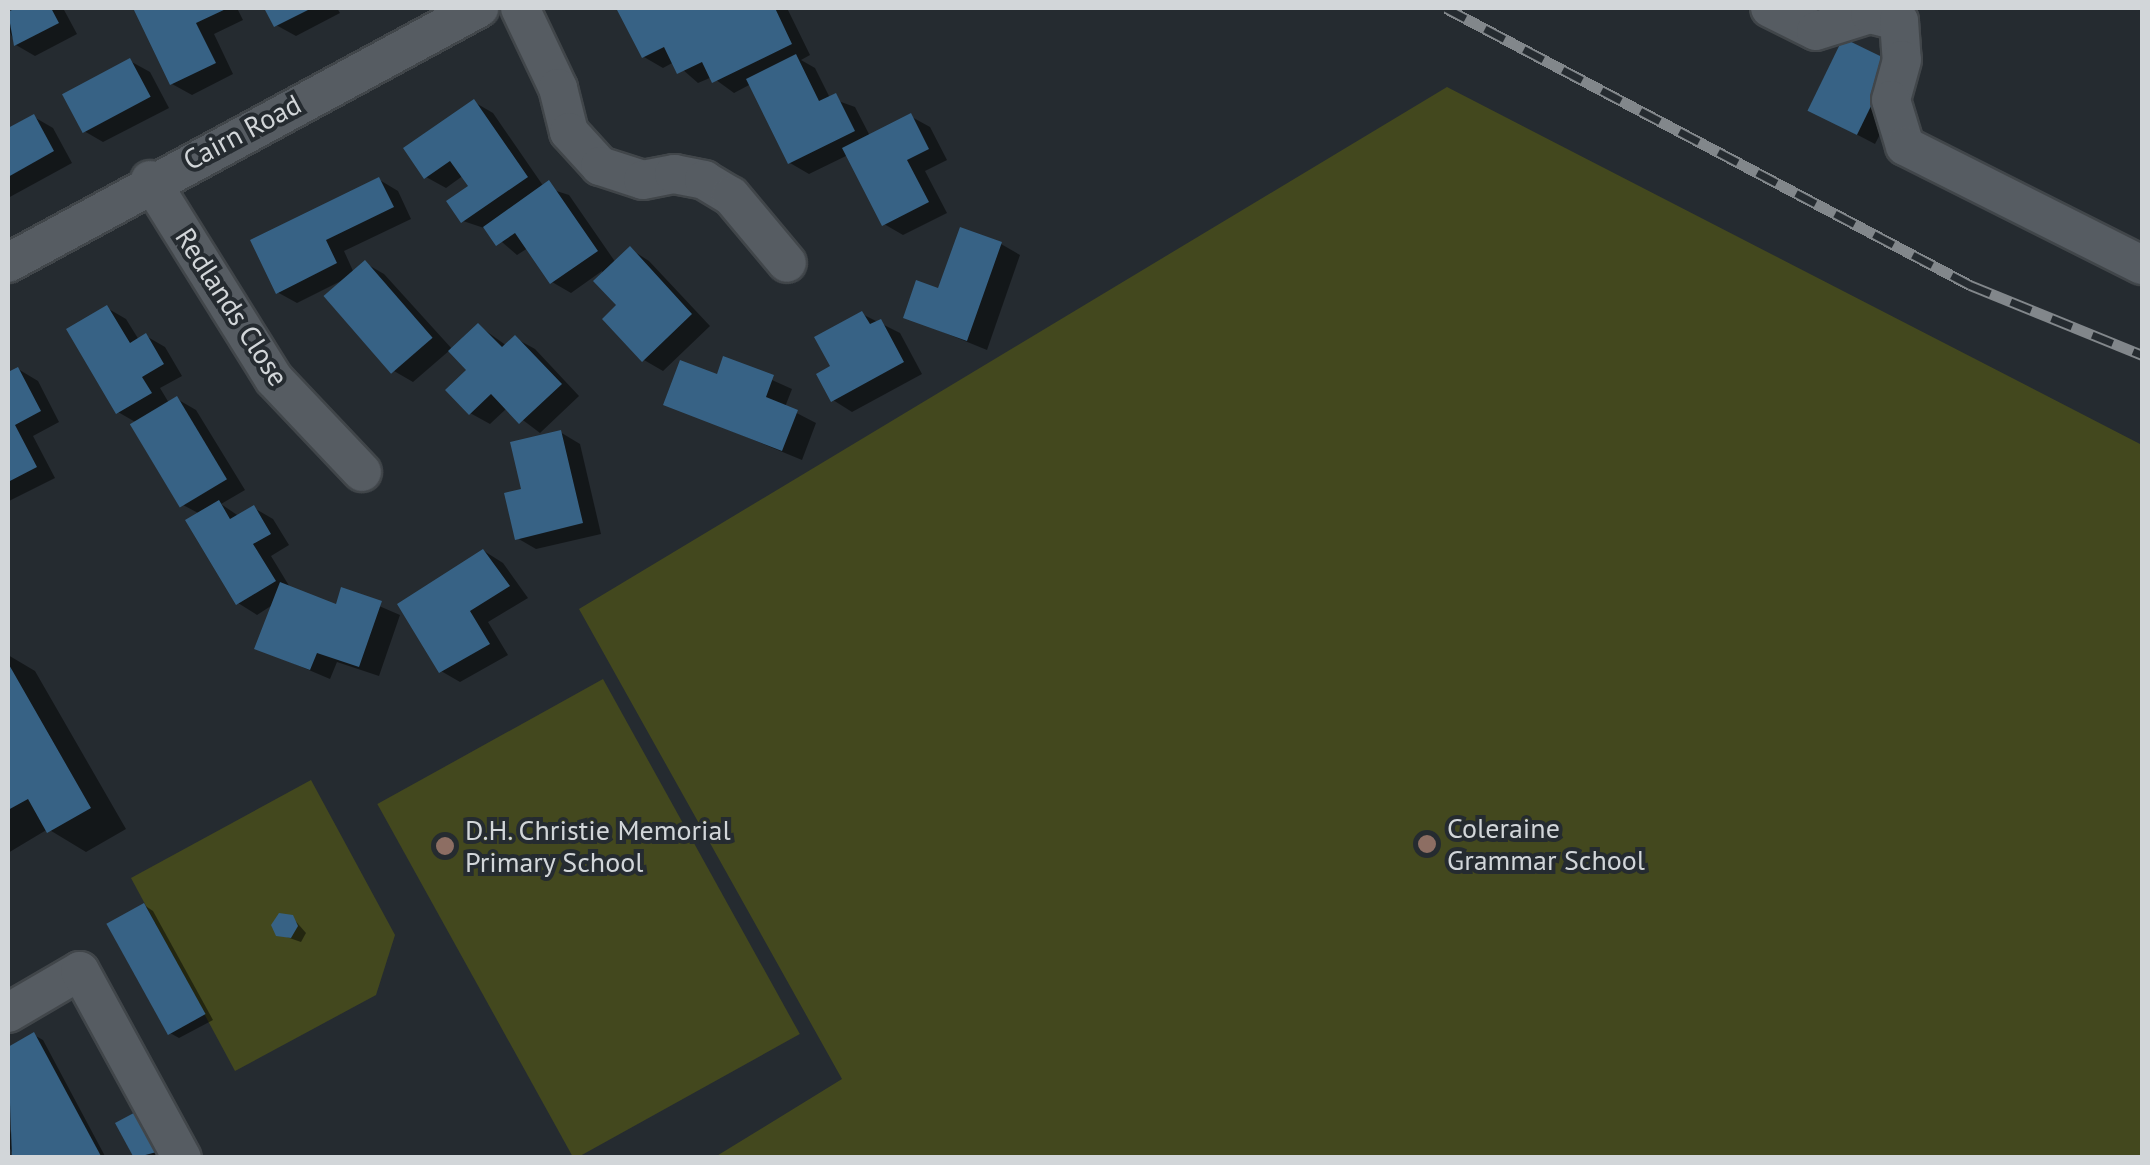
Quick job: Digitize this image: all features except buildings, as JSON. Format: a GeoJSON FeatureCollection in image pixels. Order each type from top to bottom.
{"type":"FeatureCollection","features":[{"type":"Feature","properties":{"kind":"street","name":"Cairn Road"},"geometry":{"type":"LineString","coordinates":[[8,263],[429,19],[479,8]]}},
{"type":"Feature","properties":{"kind":"street"},"geometry":{"type":"LineString","coordinates":[[520,8],[558,88],[569,132],[600,166],[643,180],[674,174],[704,180],[731,196],[787,263]]}},
{"type":"Feature","properties":{"kind":"street"},"geometry":{"type":"LineString","coordinates":[[1770,8],[1816,32],[1870,14],[1900,22],[1902,60],[1891,100],[1905,146],[2142,264]]}},
{"type":"Feature","properties":{"kind":"street","name":"Redlands Close"},"geometry":{"type":"LineString","coordinates":[[150,180],[274,379],[362,472]]}},
{"type":"Feature","properties":{"kind":"street"},"geometry":{"type":"LineString","coordinates":[[8,1013],[80,971],[182,1158]]}},
{"type":"Feature","properties":{"kind":"green space","name":"Coleraine Grammar School"},"geometry":{"type":"Polygon","coordinates":[[[1447,87],[2142,445],[2142,1157],[715,1157],[842,1079],[579,609],[1447,87]]]}},
{"type":"Feature","properties":{"kind":"green space"},"geometry":{"type":"Polygon","coordinates":[[[603,679],[800,1034],[574,1158],[377,804],[603,679]]]}},
{"type":"Feature","properties":{"kind":"green space"},"geometry":{"type":"Polygon","coordinates":[[[311,780],[395,935],[376,995],[235,1071],[131,878],[311,780]]]}},
{"type":"Feature","properties":{"kind":"railway"},"geometry":{"type":"LineString","coordinates":[[1446,8],[1970,285],[2142,355]]}},
{"type":"Feature","properties":{"kind":"place","name":"Coleraine Grammar School"},"geometry":{"type":"Point","coordinates":[1427,844]}},
{"type":"Feature","properties":{"kind":"place","name":"D.H. Christie Memorial Primary School"},"geometry":{"type":"Point","coordinates":[445,846]}}]}
